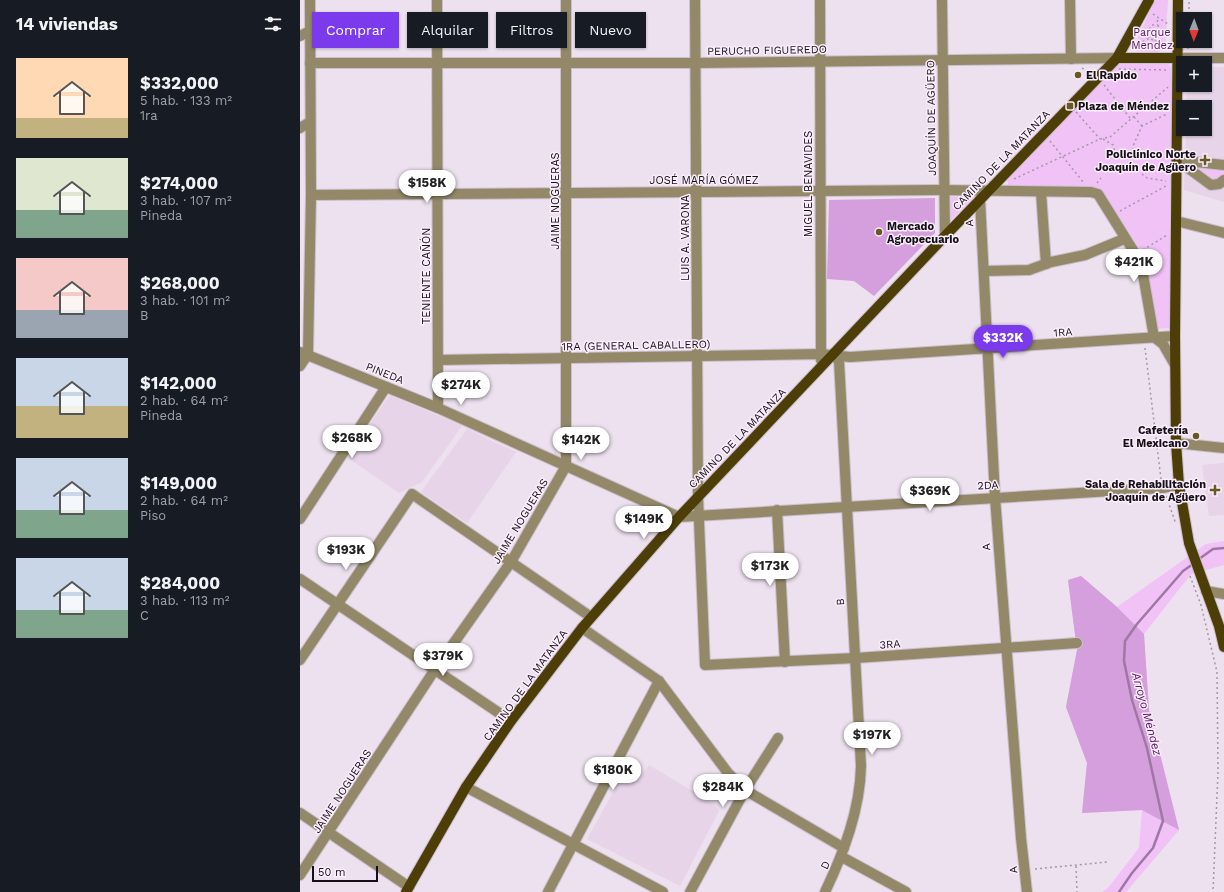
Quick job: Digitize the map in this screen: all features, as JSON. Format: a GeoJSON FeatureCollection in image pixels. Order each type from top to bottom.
{"type":"FeatureCollection","features":[{"type":"Feature","properties":{"kind":"main road"},"geometry":{"type":"LineString","coordinates":[[1178,0],[1178,12]]}},
{"type":"Feature","properties":{"kind":"main road","name":"CAMINO DE LA MATANZA"},"geometry":{"type":"LineString","coordinates":[[407,890],[466,787],[511,721],[591,617],[679,517],[980,199],[1043,134],[1100,81],[1117,58],[1147,4]]}},
{"type":"Feature","properties":{"kind":"main road","name":"PERUCHO FIGUEREDO"},"geometry":{"type":"LineString","coordinates":[[1117,58],[1176,58]]}},
{"type":"Feature","properties":{"kind":"main road"},"geometry":{"type":"LineString","coordinates":[[1176,61],[1170,78],[1177,160],[1175,336],[1176,443],[1180,485],[1189,543],[1224,647]]}},
{"type":"Feature","properties":{"kind":"street"},"geometry":{"type":"LineString","coordinates":[[300,366],[304,353],[308,293],[311,196],[310,0]]}},
{"type":"Feature","properties":{"kind":"street","name":"TENIENTE CAÑÓN"},"geometry":{"type":"LineString","coordinates":[[437,0],[438,408]]}},
{"type":"Feature","properties":{"kind":"street","name":"JAIME NOGUERAS"},"geometry":{"type":"LineString","coordinates":[[300,875],[434,671],[511,562],[566,466],[568,193],[566,0]]}},
{"type":"Feature","properties":{"kind":"street","name":"LUIS A. VARONA"},"geometry":{"type":"LineString","coordinates":[[695,0],[698,516],[705,665]]}},
{"type":"Feature","properties":{"kind":"street","name":"MIGUEL BENAVIDES"},"geometry":{"type":"LineString","coordinates":[[820,0],[821,367]]}},
{"type":"Feature","properties":{"kind":"street","name":"JOAQUÍN DE AGÜERO"},"geometry":{"type":"LineString","coordinates":[[942,0],[945,236]]}},
{"type":"Feature","properties":{"kind":"street"},"geometry":{"type":"LineString","coordinates":[[1070,0],[1074,62]]}},
{"type":"Feature","properties":{"kind":"street"},"geometry":{"type":"LineString","coordinates":[[300,36],[310,31]]}},
{"type":"Feature","properties":{"kind":"street","name":"PERUCHO FIGUEREDO"},"geometry":{"type":"LineString","coordinates":[[310,63],[696,63],[820,61],[1074,62],[1117,58]]}},
{"type":"Feature","properties":{"kind":"street","name":"PERUCHO FIGUEREDO"},"geometry":{"type":"LineString","coordinates":[[1212,58],[1224,58]]}},
{"type":"Feature","properties":{"kind":"street"},"geometry":{"type":"LineString","coordinates":[[300,128],[310,122]]}},
{"type":"Feature","properties":{"kind":"street"},"geometry":{"type":"LineString","coordinates":[[1177,160],[1224,164]]}},
{"type":"Feature","properties":{"kind":"street"},"geometry":{"type":"LineString","coordinates":[[1177,160],[1211,185],[1219,184],[1224,180]]}},
{"type":"Feature","properties":{"kind":"street","name":"JOSÉ MARÍA GÓMEZ"},"geometry":{"type":"LineString","coordinates":[[311,196],[944,190],[1094,193]]}},
{"type":"Feature","properties":{"kind":"street"},"geometry":{"type":"LineString","coordinates":[[1041,192],[1046,264]]}},
{"type":"Feature","properties":{"kind":"street"},"geometry":{"type":"LineString","coordinates":[[1094,193],[1111,216],[1124,239],[1141,263],[1154,337],[1163,344],[1175,365]]}},
{"type":"Feature","properties":{"kind":"street","name":"A"},"geometry":{"type":"LineString","coordinates":[[980,199],[986,349],[995,497],[1006,648],[1027,892]]}},
{"type":"Feature","properties":{"kind":"street"},"geometry":{"type":"LineString","coordinates":[[300,214],[310,209]]}},
{"type":"Feature","properties":{"kind":"street"},"geometry":{"type":"LineString","coordinates":[[1176,221],[1224,233]]}},
{"type":"Feature","properties":{"kind":"street"},"geometry":{"type":"LineString","coordinates":[[984,271],[1029,270],[1046,264],[1085,255],[1124,239]]}},
{"type":"Feature","properties":{"kind":"street"},"geometry":{"type":"LineString","coordinates":[[300,279],[308,293]]}},
{"type":"Feature","properties":{"kind":"street","name":"1RA"},"geometry":{"type":"LineString","coordinates":[[833,354],[850,357],[1175,336]]}},
{"type":"Feature","properties":{"kind":"street","name":"PINEDA"},"geometry":{"type":"LineString","coordinates":[[304,353],[438,408],[679,517]]}},
{"type":"Feature","properties":{"kind":"street","name":"1RA (GENERAL CABALLERO)"},"geometry":{"type":"LineString","coordinates":[[438,360],[833,354]]}},
{"type":"Feature","properties":{"kind":"street","name":"B"},"geometry":{"type":"LineString","coordinates":[[833,354],[839,361],[861,766],[860,789],[843,853]]}},
{"type":"Feature","properties":{"kind":"street"},"geometry":{"type":"LineString","coordinates":[[300,519],[386,387]]}},
{"type":"Feature","properties":{"kind":"street"},"geometry":{"type":"LineString","coordinates":[[1176,443],[1224,448]]}},
{"type":"Feature","properties":{"kind":"street","name":"2DA"},"geometry":{"type":"LineString","coordinates":[[679,517],[1162,488],[1180,485]]}},
{"type":"Feature","properties":{"kind":"street"},"geometry":{"type":"LineString","coordinates":[[300,660],[412,494],[591,617]]}},
{"type":"Feature","properties":{"kind":"street"},"geometry":{"type":"LineString","coordinates":[[777,510],[785,662]]}},
{"type":"Feature","properties":{"kind":"street"},"geometry":{"type":"LineString","coordinates":[[300,579],[338,603],[434,671],[511,721]]}},
{"type":"Feature","properties":{"kind":"street"},"geometry":{"type":"LineString","coordinates":[[1206,591],[1224,594]]}},
{"type":"Feature","properties":{"kind":"street"},"geometry":{"type":"LineString","coordinates":[[582,628],[659,681],[728,773],[745,790],[902,891]]}},
{"type":"Feature","properties":{"kind":"street","name":"3RA"},"geometry":{"type":"LineString","coordinates":[[705,665],[856,658],[1077,643]]}},
{"type":"Feature","properties":{"kind":"street"},"geometry":{"type":"LineString","coordinates":[[548,892],[659,681]]}},
{"type":"Feature","properties":{"kind":"street"},"geometry":{"type":"LineString","coordinates":[[690,892],[745,790],[778,738]]}},
{"type":"Feature","properties":{"kind":"street"},"geometry":{"type":"LineString","coordinates":[[466,787],[663,892]]}},
{"type":"Feature","properties":{"kind":"street"},"geometry":{"type":"LineString","coordinates":[[300,813],[407,890]]}},
{"type":"Feature","properties":{"kind":"street","name":"D"},"geometry":{"type":"LineString","coordinates":[[825,892],[843,853]]}},
{"type":"Feature","properties":{"kind":"path"},"geometry":{"type":"LineString","coordinates":[[1189,0],[1189,12]]}},
{"type":"Feature","properties":{"kind":"path"},"geometry":{"type":"LineString","coordinates":[[1147,4],[1157,18],[1159,32],[1155,41]]}},
{"type":"Feature","properties":{"kind":"path"},"geometry":{"type":"LineString","coordinates":[[1157,18],[1176,28]]}},
{"type":"Feature","properties":{"kind":"path"},"geometry":{"type":"LineString","coordinates":[[1158,25],[1152,25],[1147,32],[1149,38],[1155,41],[1164,58]]}},
{"type":"Feature","properties":{"kind":"path"},"geometry":{"type":"LineString","coordinates":[[1133,48],[1149,38]]}},
{"type":"Feature","properties":{"kind":"path"},"geometry":{"type":"LineString","coordinates":[[1074,62],[1100,81],[1130,118]]}},
{"type":"Feature","properties":{"kind":"path"},"geometry":{"type":"LineString","coordinates":[[1117,70],[1167,70],[1170,78],[1168,94]]}},
{"type":"Feature","properties":{"kind":"path"},"geometry":{"type":"LineString","coordinates":[[1014,179],[1102,139],[1110,137],[1120,130],[1130,118],[1168,88],[1170,78]]}},
{"type":"Feature","properties":{"kind":"path"},"geometry":{"type":"LineString","coordinates":[[1100,81],[1108,80]]}},
{"type":"Feature","properties":{"kind":"path"},"geometry":{"type":"LineString","coordinates":[[1076,112],[1102,139],[1113,145],[1116,155]]}},
{"type":"Feature","properties":{"kind":"path"},"geometry":{"type":"LineString","coordinates":[[1133,150],[1133,146],[1142,126],[1169,114]]}},
{"type":"Feature","properties":{"kind":"path"},"geometry":{"type":"LineString","coordinates":[[1134,116],[1142,126]]}},
{"type":"Feature","properties":{"kind":"path"},"geometry":{"type":"LineString","coordinates":[[1043,134],[1094,193]]}},
{"type":"Feature","properties":{"kind":"path"},"geometry":{"type":"LineString","coordinates":[[1142,174],[1152,180],[1168,181],[1168,193]]}},
{"type":"Feature","properties":{"kind":"path"},"geometry":{"type":"LineString","coordinates":[[1111,216],[1168,186]]}},
{"type":"Feature","properties":{"kind":"path"},"geometry":{"type":"LineString","coordinates":[[1167,228],[1167,242]]}},
{"type":"Feature","properties":{"kind":"path"},"geometry":{"type":"LineString","coordinates":[[1136,255],[1154,241],[1166,235]]}},
{"type":"Feature","properties":{"kind":"path"},"geometry":{"type":"LineString","coordinates":[[1144,338],[1162,488],[1169,501],[1177,529]]}},
{"type":"Feature","properties":{"kind":"path"},"geometry":{"type":"LineString","coordinates":[[1192,585],[1201,605],[1217,672],[1218,772],[1213,892]]}},
{"type":"Feature","properties":{"kind":"path"},"geometry":{"type":"LineString","coordinates":[[1025,870],[1107,862]]}},
{"type":"Feature","properties":{"kind":"path"},"geometry":{"type":"LineString","coordinates":[[1076,866],[1077,892]]}},
{"type":"Feature","properties":{"kind":"shaded area","name":"Policlínico Norte Joaquín de Agüero"},"geometry":{"type":"Polygon","coordinates":[[[1212,67],[1224,67],[1224,202],[1184,190],[1186,136],[1212,136],[1212,100],[1186,100],[1187,92],[1212,92],[1212,67]]]}},
{"type":"Feature","properties":{"kind":"shaded area"},"geometry":{"type":"Polygon","coordinates":[[[935,198],[935,233],[874,296],[854,281],[827,279],[829,200],[935,198]]]}},
{"type":"Feature","properties":{"kind":"shaded area"},"geometry":{"type":"Polygon","coordinates":[[[390,395],[462,426],[422,482],[399,493],[347,457],[390,395]]]}},
{"type":"Feature","properties":{"kind":"shaded area"},"geometry":{"type":"Polygon","coordinates":[[[467,429],[516,452],[467,523],[421,492],[467,429]]]}},
{"type":"Feature","properties":{"kind":"shaded area","name":"Sala de Rehabilitación Joaquín de Agüero"},"geometry":{"type":"Polygon","coordinates":[[[1224,463],[1224,515],[1209,516],[1202,465],[1224,463]]]}},
{"type":"Feature","properties":{"kind":"shaded area"},"geometry":{"type":"Polygon","coordinates":[[[1081,576],[1117,607],[1144,634],[1149,710],[1179,830],[1142,810],[1082,813],[1087,763],[1066,707],[1077,650],[1068,580],[1081,576]]]}},
{"type":"Feature","properties":{"kind":"shaded area"},"geometry":{"type":"Polygon","coordinates":[[[649,765],[714,804],[719,811],[680,886],[587,839],[626,769],[640,777],[649,765]]]}},
{"type":"Feature","properties":{"kind":"green space","name":"Parque Mendez"},"geometry":{"type":"Polygon","coordinates":[[[1155,0],[1168,0],[1165,49],[1157,52],[1137,51],[1134,47],[1155,0]]]}},
{"type":"Feature","properties":{"kind":"green space"},"geometry":{"type":"Polygon","coordinates":[[[1118,63],[1164,63],[1169,64],[1171,69],[1170,328],[1157,329],[1145,257],[1101,189],[1008,186],[1007,176],[1118,63]]]}},
{"type":"Feature","properties":{"kind":"green space"},"geometry":{"type":"Polygon","coordinates":[[[1193,167],[1224,169],[1224,176],[1215,183],[1193,167]]]}},
{"type":"Feature","properties":{"kind":"green space"},"geometry":{"type":"Polygon","coordinates":[[[951,197],[974,197],[951,220],[951,197]]]}},
{"type":"Feature","properties":{"kind":"green space"},"geometry":{"type":"Polygon","coordinates":[[[1224,541],[1224,565],[1191,574],[1144,634],[1149,710],[1179,830],[1126,892],[1102,892],[1108,888],[1139,848],[1142,810],[1082,813],[1087,763],[1066,707],[1077,650],[1068,580],[1081,576],[1117,607],[1206,544],[1224,541]]]}},
{"type":"Feature","properties":{"kind":"waterway","name":"Arroyo Méndez"},"geometry":{"type":"LineString","coordinates":[[1199,559],[1213,549],[1224,548]]}},
{"type":"Feature","properties":{"kind":"waterway","name":"Arroyo Méndez"},"geometry":{"type":"LineString","coordinates":[[1119,892],[1132,873],[1153,848],[1163,821],[1147,748],[1132,700],[1124,661],[1125,641],[1137,624],[1183,571],[1193,564]]}},
{"type":"Feature","properties":{"kind":"place","name":"El Rapido"},"geometry":{"type":"Point","coordinates":[1078,75]}},
{"type":"Feature","properties":{"kind":"place","name":"Plaza de Méndez"},"geometry":{"type":"Point","coordinates":[1070,106]}},
{"type":"Feature","properties":{"kind":"place","name":"Policlínico Norte Joaquín de Agüero"},"geometry":{"type":"Point","coordinates":[1205,160]}},
{"type":"Feature","properties":{"kind":"place","name":"Mercado Agropecuario"},"geometry":{"type":"Point","coordinates":[879,232]}},
{"type":"Feature","properties":{"kind":"place","name":"Cafetería El Mexicano"},"geometry":{"type":"Point","coordinates":[1196,436]}},
{"type":"Feature","properties":{"kind":"place","name":"Sala de Rehabilitación Joaquín de Agüero"},"geometry":{"type":"Point","coordinates":[1215,490]}}]}
